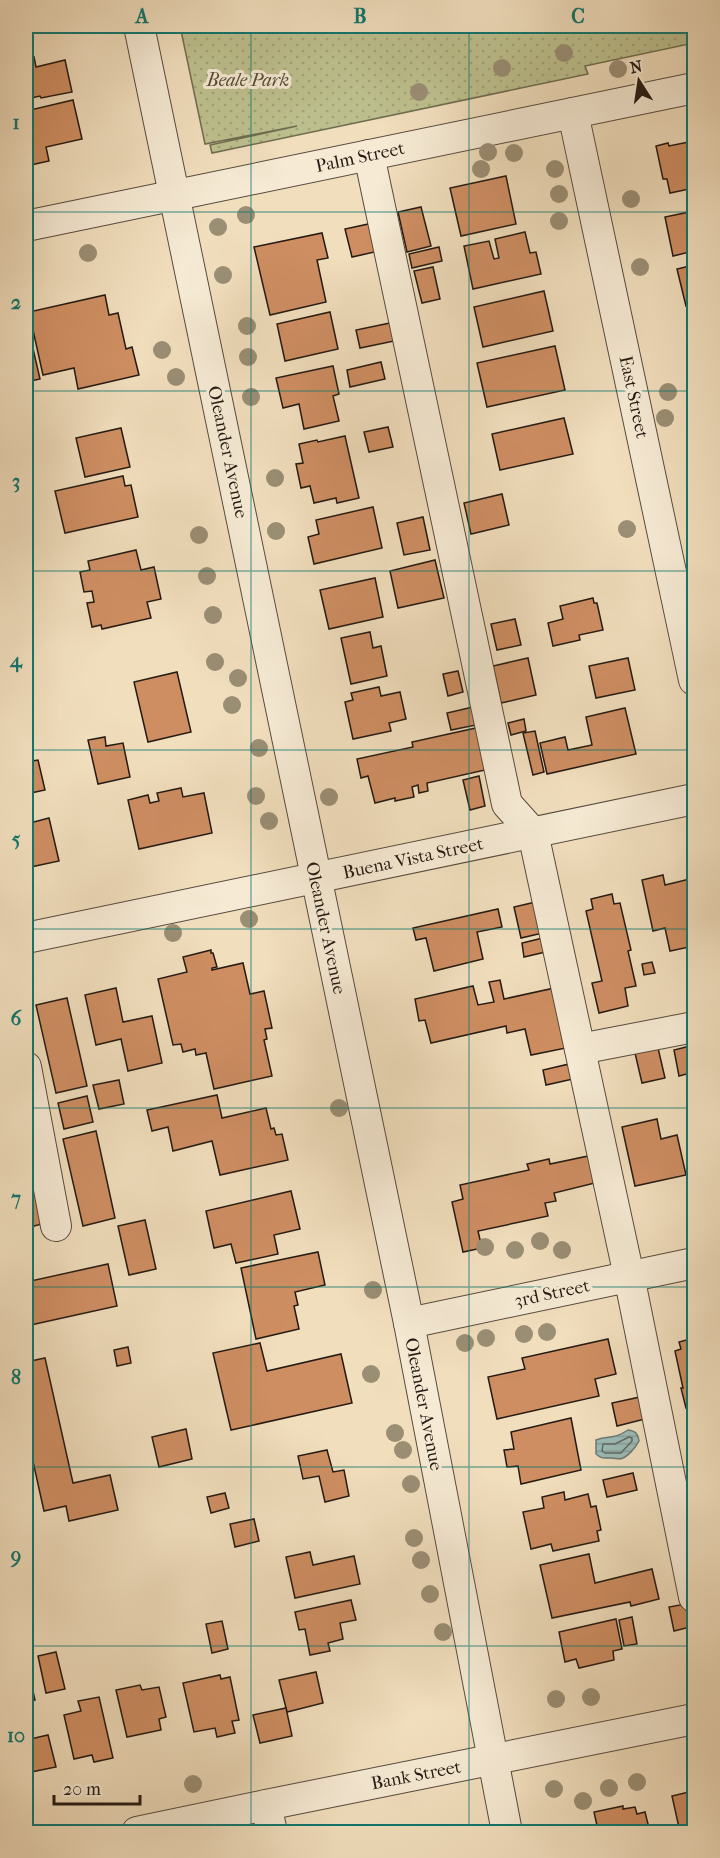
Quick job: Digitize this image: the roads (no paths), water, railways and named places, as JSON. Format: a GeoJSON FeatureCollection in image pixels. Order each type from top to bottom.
{"type":"FeatureCollection","features":[{"type":"Feature","properties":{"kind":"street","name":"Oleander Avenue"},"geometry":{"type":"LineString","coordinates":[[139,26],[409,1323],[507,1833]]}},
{"type":"Feature","properties":{"kind":"street","name":"Palm Street"},"geometry":{"type":"LineString","coordinates":[[26,226],[694,88]]}},
{"type":"Feature","properties":{"kind":"street","name":"East Street"},"geometry":{"type":"LineString","coordinates":[[573,113],[694,680]]}},
{"type":"Feature","properties":{"kind":"street"},"geometry":{"type":"LineString","coordinates":[[369,155],[507,804],[533,833],[629,1276],[683,1489],[694,1598]]}},
{"type":"Feature","properties":{"kind":"street","name":"Buena Vista Street"},"geometry":{"type":"LineString","coordinates":[[26,938],[694,799]]}},
{"type":"Feature","properties":{"kind":"street"},"geometry":{"type":"LineString","coordinates":[[580,1049],[694,1027]]}},
{"type":"Feature","properties":{"kind":"street"},"geometry":{"type":"LineString","coordinates":[[26,1067],[56,1226]]}},
{"type":"Feature","properties":{"kind":"street","name":"3rd Street"},"geometry":{"type":"LineString","coordinates":[[409,1323],[694,1263]]}},
{"type":"Feature","properties":{"kind":"street","name":"Bank Street"},"geometry":{"type":"LineString","coordinates":[[137,1833],[269,1819],[492,1761],[694,1719]]}},
{"type":"Feature","properties":{"kind":"water"},"geometry":{"type":"Polygon","coordinates":[[[628,1430],[636,1433],[639,1441],[626,1457],[604,1458],[596,1454],[596,1440],[628,1430]]]}},
{"type":"Feature","properties":{"kind":"park label","name":"Beale Park"},"geometry":{"type":"Point","coordinates":[248,80]}}]}
